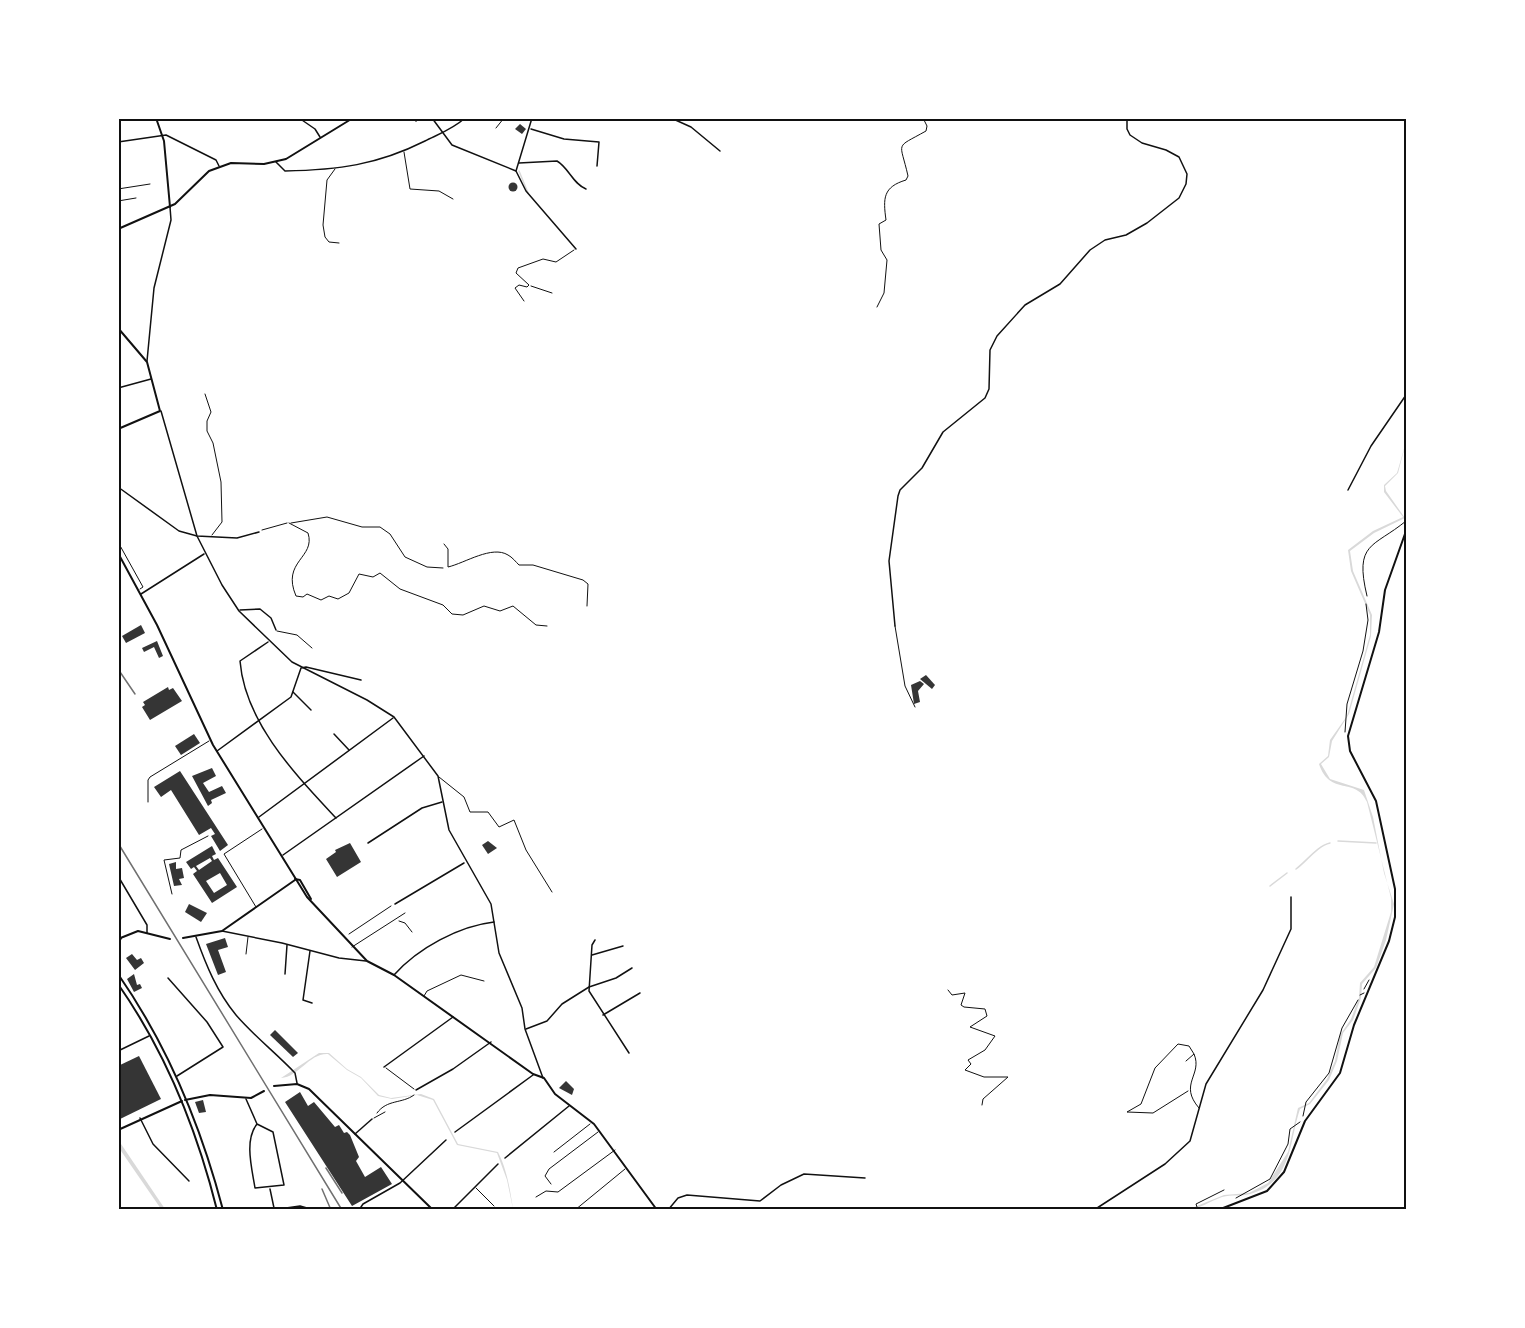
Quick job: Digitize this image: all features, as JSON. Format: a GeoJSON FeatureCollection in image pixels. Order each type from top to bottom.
{"type":"FeatureCollection","features":[{"type":"Feature","properties":{"kind":"main road"},"geometry":{"type":"LineString","coordinates":[[156,118],[162,135],[170,207]]}},
{"type":"Feature","properties":{"kind":"main road"},"geometry":{"type":"LineString","coordinates":[[118,229],[170,207],[184,198],[200,178],[219,166],[276,162],[353,118]]}},
{"type":"Feature","properties":{"kind":"main road"},"geometry":{"type":"LineString","coordinates":[[118,328],[147,362],[160,411],[118,429]]}},
{"type":"Feature","properties":{"kind":"main road"},"geometry":{"type":"LineString","coordinates":[[1218,1209],[1267,1191],[1284,1172],[1305,1121],[1340,1072],[1354,1025],[1389,941],[1395,917],[1395,889],[1376,801],[1350,751],[1348,736],[1379,632],[1384,590],[1407,531]]}},
{"type":"Feature","properties":{"kind":"main road"},"geometry":{"type":"LineString","coordinates":[[118,553],[141,594],[211,740],[295,880]]}},
{"type":"Feature","properties":{"kind":"main road"},"geometry":{"type":"LineString","coordinates":[[183,938],[222,932],[295,880],[300,880],[311,899],[367,962],[394,975],[533,1074],[544,1078],[569,1105],[600,1131],[657,1209]]}},
{"type":"Feature","properties":{"kind":"main road"},"geometry":{"type":"LineString","coordinates":[[119,940],[134,932],[170,939]]}},
{"type":"Feature","properties":{"kind":"main road"},"geometry":{"type":"LineString","coordinates":[[118,974],[177,1076],[207,1152],[223,1209]]}},
{"type":"Feature","properties":{"kind":"main road"},"geometry":{"type":"LineString","coordinates":[[118,984],[149,1036],[182,1101],[203,1154],[217,1209]]}},
{"type":"Feature","properties":{"kind":"main road"},"geometry":{"type":"LineString","coordinates":[[274,1086],[292,1083],[309,1089],[433,1209]]}},
{"type":"Feature","properties":{"kind":"main road"},"geometry":{"type":"LineString","coordinates":[[118,1130],[187,1099],[210,1095],[246,1098],[264,1091]]}},
{"type":"Feature","properties":{"kind":"street"},"geometry":{"type":"LineString","coordinates":[[299,118],[315,129],[320,137]]}},
{"type":"Feature","properties":{"kind":"street"},"geometry":{"type":"LineString","coordinates":[[412,118],[416,121],[419,118]]}},
{"type":"Feature","properties":{"kind":"street"},"geometry":{"type":"LineString","coordinates":[[432,118],[452,145],[516,171],[526,191],[576,249]]}},
{"type":"Feature","properties":{"kind":"street"},"geometry":{"type":"LineString","coordinates":[[276,162],[285,171],[360,166],[404,152],[443,134],[465,118]]}},
{"type":"Feature","properties":{"kind":"street"},"geometry":{"type":"LineString","coordinates":[[516,171],[531,128],[532,118]]}},
{"type":"Feature","properties":{"kind":"street"},"geometry":{"type":"LineString","coordinates":[[671,118],[691,127],[720,151]]}},
{"type":"Feature","properties":{"kind":"street"},"geometry":{"type":"LineString","coordinates":[[895,626],[889,561],[900,490],[922,468],[943,432],[985,398],[989,389],[990,350],[997,336],[1025,305],[1060,284],[1090,250],[1105,240],[1126,235],[1147,223],[1179,198],[1184,191],[1187,174],[1179,157],[1174,153],[1149,147],[1136,139],[1127,129],[1127,118]]}},
{"type":"Feature","properties":{"kind":"street"},"geometry":{"type":"LineString","coordinates":[[531,128],[564,139],[599,142],[597,166]]}},
{"type":"Feature","properties":{"kind":"street"},"geometry":{"type":"LineString","coordinates":[[118,142],[162,135],[170,136],[216,160],[219,166]]}},
{"type":"Feature","properties":{"kind":"street"},"geometry":{"type":"LineString","coordinates":[[518,164],[557,161],[570,171],[580,187],[586,189]]}},
{"type":"Feature","properties":{"kind":"street"},"geometry":{"type":"LineString","coordinates":[[147,362],[152,298],[161,251],[171,220],[170,207]]}},
{"type":"Feature","properties":{"kind":"street"},"geometry":{"type":"LineString","coordinates":[[118,388],[152,379]]}},
{"type":"Feature","properties":{"kind":"street"},"geometry":{"type":"LineString","coordinates":[[1348,490],[1371,446],[1407,395]]}},
{"type":"Feature","properties":{"kind":"street"},"geometry":{"type":"LineString","coordinates":[[160,411],[197,536],[240,610],[269,641],[301,668],[367,700],[393,717],[438,776],[449,830],[487,895],[495,922],[499,953],[522,1008],[525,1029],[544,1078]]}},
{"type":"Feature","properties":{"kind":"street"},"geometry":{"type":"LineString","coordinates":[[118,487],[179,531],[197,536],[247,537],[259,532]]}},
{"type":"Feature","properties":{"kind":"street"},"geometry":{"type":"LineString","coordinates":[[141,594],[205,553]]}},
{"type":"Feature","properties":{"kind":"street"},"geometry":{"type":"LineString","coordinates":[[240,610],[260,609],[271,618],[276,630]]}},
{"type":"Feature","properties":{"kind":"street"},"geometry":{"type":"LineString","coordinates":[[269,641],[240,661],[245,684],[260,720],[272,741],[305,785],[336,818]]}},
{"type":"Feature","properties":{"kind":"street"},"geometry":{"type":"LineString","coordinates":[[301,668],[306,667],[361,680]]}},
{"type":"Feature","properties":{"kind":"street"},"geometry":{"type":"LineString","coordinates":[[217,751],[291,697],[301,668]]}},
{"type":"Feature","properties":{"kind":"street"},"geometry":{"type":"LineString","coordinates":[[292,692],[311,710]]}},
{"type":"Feature","properties":{"kind":"street"},"geometry":{"type":"LineString","coordinates":[[257,818],[305,785],[393,717]]}},
{"type":"Feature","properties":{"kind":"street"},"geometry":{"type":"LineString","coordinates":[[334,734],[350,751]]}},
{"type":"Feature","properties":{"kind":"street"},"geometry":{"type":"LineString","coordinates":[[281,856],[425,756]]}},
{"type":"Feature","properties":{"kind":"street"},"geometry":{"type":"LineString","coordinates":[[368,843],[422,808],[442,802]]}},
{"type":"Feature","properties":{"kind":"street"},"geometry":{"type":"LineString","coordinates":[[395,904],[466,862]]}},
{"type":"Feature","properties":{"kind":"street"},"geometry":{"type":"LineString","coordinates":[[118,876],[147,925],[146,934]]}},
{"type":"Feature","properties":{"kind":"street"},"geometry":{"type":"LineString","coordinates":[[1095,1209],[1179,1153],[1190,1141],[1206,1084],[1263,990],[1291,930],[1293,904],[1291,897]]}},
{"type":"Feature","properties":{"kind":"street"},"geometry":{"type":"LineString","coordinates":[[394,975],[413,958],[447,937],[470,927],[495,922]]}},
{"type":"Feature","properties":{"kind":"street"},"geometry":{"type":"LineString","coordinates":[[222,932],[367,962]]}},
{"type":"Feature","properties":{"kind":"street"},"geometry":{"type":"LineString","coordinates":[[196,937],[210,973],[227,1002],[243,1023],[294,1072],[297,1084]]}},
{"type":"Feature","properties":{"kind":"street"},"geometry":{"type":"LineString","coordinates":[[595,940],[591,948],[589,987],[603,1015],[629,1053]]}},
{"type":"Feature","properties":{"kind":"street"},"geometry":{"type":"LineString","coordinates":[[285,974],[287,944]]}},
{"type":"Feature","properties":{"kind":"street"},"geometry":{"type":"LineString","coordinates":[[591,955],[624,946]]}},
{"type":"Feature","properties":{"kind":"street"},"geometry":{"type":"LineString","coordinates":[[310,950],[303,1000],[312,1003]]}},
{"type":"Feature","properties":{"kind":"street"},"geometry":{"type":"LineString","coordinates":[[525,1029],[547,1021],[562,1005],[589,987],[632,969]]}},
{"type":"Feature","properties":{"kind":"street"},"geometry":{"type":"LineString","coordinates":[[168,978],[207,1022],[223,1047],[177,1076]]}},
{"type":"Feature","properties":{"kind":"street"},"geometry":{"type":"LineString","coordinates":[[603,1015],[640,993]]}},
{"type":"Feature","properties":{"kind":"street"},"geometry":{"type":"LineString","coordinates":[[384,1067],[454,1016]]}},
{"type":"Feature","properties":{"kind":"street"},"geometry":{"type":"LineString","coordinates":[[118,1051],[149,1036]]}},
{"type":"Feature","properties":{"kind":"street"},"geometry":{"type":"LineString","coordinates":[[416,1091],[453,1069],[490,1042]]}},
{"type":"Feature","properties":{"kind":"street"},"geometry":{"type":"LineString","coordinates":[[455,1132],[533,1074]]}},
{"type":"Feature","properties":{"kind":"street"},"geometry":{"type":"LineString","coordinates":[[246,1098],[257,1124],[273,1132],[284,1185],[255,1188],[250,1133],[257,1124]]}},
{"type":"Feature","properties":{"kind":"street"},"geometry":{"type":"LineString","coordinates":[[504,1158],[569,1105]]}},
{"type":"Feature","properties":{"kind":"street"},"geometry":{"type":"LineString","coordinates":[[141,1118],[153,1144],[189,1181]]}},
{"type":"Feature","properties":{"kind":"street"},"geometry":{"type":"LineString","coordinates":[[355,1134],[372,1119]]}},
{"type":"Feature","properties":{"kind":"street"},"geometry":{"type":"LineString","coordinates":[[359,1209],[363,1204],[403,1180],[446,1140]]}},
{"type":"Feature","properties":{"kind":"street"},"geometry":{"type":"LineString","coordinates":[[452,1209],[498,1164]]}},
{"type":"Feature","properties":{"kind":"street"},"geometry":{"type":"LineString","coordinates":[[668,1209],[683,1195],[760,1201],[781,1185],[804,1174],[865,1178]]}},
{"type":"Feature","properties":{"kind":"street"},"geometry":{"type":"LineString","coordinates":[[270,1188],[273,1209],[300,1206],[314,1209]]}},
{"type":"Feature","properties":{"kind":"lane"},"geometry":{"type":"LineString","coordinates":[[496,128],[504,118]]}},
{"type":"Feature","properties":{"kind":"lane"},"geometry":{"type":"LineString","coordinates":[[404,152],[410,189],[439,191],[453,199]]}},
{"type":"Feature","properties":{"kind":"lane"},"geometry":{"type":"LineString","coordinates":[[334,169],[326,186],[323,232],[329,242],[339,243]]}},
{"type":"Feature","properties":{"kind":"lane"},"geometry":{"type":"LineString","coordinates":[[552,293],[529,285],[516,273],[518,268],[543,259],[556,262],[576,249]]}},
{"type":"Feature","properties":{"kind":"lane"},"geometry":{"type":"LineString","coordinates":[[524,301],[515,288],[519,285],[526,287],[529,285]]}},
{"type":"Feature","properties":{"kind":"lane"},"geometry":{"type":"LineString","coordinates":[[205,394],[211,412],[207,421],[207,431],[213,443],[222,501],[222,522],[212,535]]}},
{"type":"Feature","properties":{"kind":"lane"},"geometry":{"type":"LineString","coordinates":[[118,542],[143,587],[138,589]]}},
{"type":"Feature","properties":{"kind":"lane"},"geometry":{"type":"LineString","coordinates":[[895,626],[904,684],[915,707]]}},
{"type":"Feature","properties":{"kind":"lane"},"geometry":{"type":"LineString","coordinates":[[276,630],[297,635],[312,648]]}},
{"type":"Feature","properties":{"kind":"lane"},"geometry":{"type":"LineString","coordinates":[[364,705],[367,700]]}},
{"type":"Feature","properties":{"kind":"lane"},"geometry":{"type":"LineString","coordinates":[[148,802],[150,777],[211,740]]}},
{"type":"Feature","properties":{"kind":"lane"},"geometry":{"type":"LineString","coordinates":[[438,776],[464,797],[470,812],[488,812],[499,826],[514,820],[526,850],[552,892]]}},
{"type":"Feature","properties":{"kind":"lane"},"geometry":{"type":"LineString","coordinates":[[256,908],[224,854],[264,828]]}},
{"type":"Feature","properties":{"kind":"lane"},"geometry":{"type":"LineString","coordinates":[[172,894],[164,860],[180,858],[181,850],[208,836]]}},
{"type":"Feature","properties":{"kind":"lane"},"geometry":{"type":"LineString","coordinates":[[352,947],[405,913]]}},
{"type":"Feature","properties":{"kind":"lane"},"geometry":{"type":"LineString","coordinates":[[246,954],[248,938]]}},
{"type":"Feature","properties":{"kind":"lane"},"geometry":{"type":"LineString","coordinates":[[424,996],[427,991],[461,975],[484,981]]}},
{"type":"Feature","properties":{"kind":"lane"},"geometry":{"type":"LineString","coordinates":[[1359,995],[1364,993]]}},
{"type":"Feature","properties":{"kind":"lane"},"geometry":{"type":"LineString","coordinates":[[1188,1091],[1153,1113],[1127,1112],[1141,1104],[1155,1068],[1178,1044],[1189,1046],[1194,1054],[1195,1063],[1188,1091],[1191,1099],[1199,1108]]}},
{"type":"Feature","properties":{"kind":"lane"},"geometry":{"type":"LineString","coordinates":[[1186,1061],[1194,1054]]}},
{"type":"Feature","properties":{"kind":"lane"},"geometry":{"type":"LineString","coordinates":[[384,1067],[416,1091]]}},
{"type":"Feature","properties":{"kind":"lane"},"geometry":{"type":"LineString","coordinates":[[372,1119],[385,1112]]}},
{"type":"Feature","properties":{"kind":"lane"},"geometry":{"type":"LineString","coordinates":[[554,1152],[592,1123]]}},
{"type":"Feature","properties":{"kind":"lane"},"geometry":{"type":"LineString","coordinates":[[550,1184],[545,1176],[549,1169],[600,1131]]}},
{"type":"Feature","properties":{"kind":"lane"},"geometry":{"type":"LineString","coordinates":[[536,1197],[546,1191],[558,1192],[615,1150]]}},
{"type":"Feature","properties":{"kind":"lane"},"geometry":{"type":"LineString","coordinates":[[574,1209],[626,1168]]}},
{"type":"Feature","properties":{"kind":"lane"},"geometry":{"type":"LineString","coordinates":[[475,1187],[494,1206]]}},
{"type":"Feature","properties":{"kind":"lane"},"geometry":{"type":"LineString","coordinates":[[1198,1209],[1197,1205],[1224,1190]]}},
{"type":"Feature","properties":{"kind":"path"},"geometry":{"type":"LineString","coordinates":[[877,308],[884,293],[887,260],[880,250],[879,224],[886,220],[886,197],[890,187],[894,182],[906,180],[908,176],[902,154],[902,144],[905,140],[926,131],[927,126],[923,118]]}},
{"type":"Feature","properties":{"kind":"path"},"geometry":{"type":"LineString","coordinates":[[118,189],[150,184]]}},
{"type":"Feature","properties":{"kind":"path"},"geometry":{"type":"LineString","coordinates":[[118,201],[136,198]]}},
{"type":"Feature","properties":{"kind":"path"},"geometry":{"type":"LineString","coordinates":[[259,532],[274,525],[327,517],[362,527],[380,527],[390,534],[405,557],[427,567],[443,568]]}},
{"type":"Feature","properties":{"kind":"path"},"geometry":{"type":"LineString","coordinates":[[1367,596],[1363,569],[1366,551],[1382,535],[1407,521]]}},
{"type":"Feature","properties":{"kind":"path"},"geometry":{"type":"LineString","coordinates":[[289,523],[308,534],[310,541],[306,553],[294,565],[292,586],[296,596],[303,597],[307,594],[321,600],[329,596],[338,599],[349,593],[359,574],[373,577],[380,573],[400,589],[442,605],[452,614],[463,615],[484,606],[500,611],[513,606],[536,625],[548,626]]}},
{"type":"Feature","properties":{"kind":"path"},"geometry":{"type":"LineString","coordinates":[[444,544],[448,549],[448,567],[482,555],[499,554],[508,555],[519,565],[533,565],[583,580],[588,584],[587,606]]}},
{"type":"Feature","properties":{"kind":"path"},"geometry":{"type":"LineString","coordinates":[[1345,736],[1351,686],[1363,651],[1368,621],[1366,604]]}},
{"type":"Feature","properties":{"kind":"path"},"geometry":{"type":"LineString","coordinates":[[345,936],[395,904]]}},
{"type":"Feature","properties":{"kind":"path"},"geometry":{"type":"LineString","coordinates":[[396,922],[405,923],[412,932]]}},
{"type":"Feature","properties":{"kind":"path"},"geometry":{"type":"LineString","coordinates":[[1364,993],[1365,984],[1372,976]]}},
{"type":"Feature","properties":{"kind":"path"},"geometry":{"type":"LineString","coordinates":[[948,990],[952,994],[965,993],[961,1005],[964,1007],[985,1009],[987,1016],[970,1027],[994,1036],[986,1050],[968,1060],[971,1064],[965,1070],[984,1077],[1008,1077],[983,1099],[982,1104]]}},
{"type":"Feature","properties":{"kind":"path"},"geometry":{"type":"LineString","coordinates":[[1236,1198],[1270,1179],[1288,1144],[1290,1129],[1297,1124],[1306,1109],[1306,1102],[1329,1073],[1342,1028],[1349,1019],[1359,995]]}},
{"type":"Feature","properties":{"kind":"path"},"geometry":{"type":"LineString","coordinates":[[372,1119],[388,1102],[413,1097],[416,1091]]}},
{"type":"Feature","properties":{"kind":"shaded area"},"geometry":{"type":"Polygon","coordinates":[[[1406,442],[1398,473],[1385,486],[1386,491],[1405,518],[1374,533],[1350,551],[1353,571],[1372,615],[1371,636],[1349,714],[1332,741],[1329,757],[1321,764],[1330,779],[1364,790],[1373,817],[1381,859],[1367,802],[1362,794],[1330,780],[1319,764],[1328,756],[1330,740],[1347,716],[1370,635],[1370,615],[1351,571],[1348,550],[1373,531],[1403,517],[1384,492],[1384,485],[1397,473],[1406,442]]]}},
{"type":"Feature","properties":{"kind":"shaded area"},"geometry":{"type":"Polygon","coordinates":[[[1387,883],[1394,904],[1386,940],[1376,968],[1362,984],[1361,998],[1353,1020],[1343,1033],[1337,1061],[1329,1080],[1310,1104],[1300,1109],[1291,1147],[1282,1170],[1264,1188],[1247,1195],[1222,1197],[1187,1210],[1224,1195],[1249,1193],[1268,1183],[1288,1152],[1298,1108],[1309,1103],[1327,1079],[1335,1061],[1340,1035],[1351,1019],[1359,998],[1360,983],[1374,967],[1391,912],[1391,898],[1387,883]]]}},
{"type":"Feature","properties":{"kind":"shaded area"},"geometry":{"type":"Polygon","coordinates":[[[319,1053],[329,1053],[347,1069],[361,1077],[379,1095],[391,1098],[421,1094],[434,1099],[458,1144],[498,1152],[506,1173],[513,1209],[507,1180],[497,1153],[457,1145],[433,1100],[417,1095],[392,1099],[378,1096],[361,1078],[347,1070],[328,1054],[315,1057],[293,1074],[281,1078],[319,1053]]]}},
{"type":"Feature","properties":{"kind":"shaded area"},"geometry":{"type":"Polygon","coordinates":[[[119,1141],[165,1209],[161,1209],[119,1148],[119,1141]]]}},
{"type":"Feature","properties":{"kind":"building"},"geometry":{"type":"Polygon","coordinates":[[[520,124],[526,129],[522,134],[515,129],[520,124]]]}},
{"type":"Feature","properties":{"kind":"building"},"geometry":{"type":"Polygon","coordinates":[[[513,182],[518,187],[513,192],[508,187],[513,182]]]}},
{"type":"Feature","properties":{"kind":"building"},"geometry":{"type":"Polygon","coordinates":[[[141,625],[145,633],[126,643],[122,636],[141,625]]]}},
{"type":"Feature","properties":{"kind":"building"},"geometry":{"type":"Polygon","coordinates":[[[157,641],[163,656],[159,658],[154,647],[144,652],[142,648],[157,641]]]}},
{"type":"Feature","properties":{"kind":"building"},"geometry":{"type":"Polygon","coordinates":[[[926,675],[935,685],[932,689],[920,679],[926,675]]]}},
{"type":"Feature","properties":{"kind":"building"},"geometry":{"type":"Polygon","coordinates":[[[920,681],[924,684],[918,691],[920,702],[914,704],[911,685],[920,681]]]}},
{"type":"Feature","properties":{"kind":"building"},"geometry":{"type":"Polygon","coordinates":[[[168,687],[169,690],[173,688],[182,701],[150,720],[142,707],[145,705],[143,702],[168,687]]]}},
{"type":"Feature","properties":{"kind":"building"},"geometry":{"type":"Polygon","coordinates":[[[194,734],[200,743],[181,755],[175,746],[194,734]]]}},
{"type":"Feature","properties":{"kind":"building"},"geometry":{"type":"Polygon","coordinates":[[[212,768],[216,776],[203,783],[209,792],[222,786],[226,793],[211,800],[212,803],[208,806],[192,776],[212,768]]]}},
{"type":"Feature","properties":{"kind":"building"},"geometry":{"type":"Polygon","coordinates":[[[180,771],[228,845],[220,851],[211,836],[215,834],[211,828],[199,835],[171,790],[161,797],[154,787],[180,771]]]}},
{"type":"Feature","properties":{"kind":"building"},"geometry":{"type":"Polygon","coordinates":[[[488,841],[497,848],[488,854],[482,845],[488,841]]]}},
{"type":"Feature","properties":{"kind":"building"},"geometry":{"type":"Polygon","coordinates":[[[350,843],[361,862],[337,877],[326,859],[336,852],[335,850],[350,843]]]}},
{"type":"Feature","properties":{"kind":"building"},"geometry":{"type":"Polygon","coordinates":[[[212,846],[216,854],[212,856],[214,860],[218,858],[237,887],[212,903],[193,874],[197,871],[194,867],[191,869],[186,862],[212,846]],[[210,858],[196,866],[199,870],[212,861],[210,858]],[[220,873],[206,881],[214,893],[227,885],[220,873]]]}},
{"type":"Feature","properties":{"kind":"building"},"geometry":{"type":"Polygon","coordinates":[[[176,862],[176,869],[182,868],[184,878],[179,879],[182,885],[174,886],[169,864],[176,862]]]}},
{"type":"Feature","properties":{"kind":"building"},"geometry":{"type":"Polygon","coordinates":[[[189,904],[207,913],[201,922],[185,912],[189,904]]]}},
{"type":"Feature","properties":{"kind":"building"},"geometry":{"type":"Polygon","coordinates":[[[225,938],[228,947],[218,950],[226,972],[218,975],[206,944],[225,938]]]}},
{"type":"Feature","properties":{"kind":"building"},"geometry":{"type":"Polygon","coordinates":[[[132,954],[137,960],[141,958],[144,963],[135,970],[126,958],[132,954]]]}},
{"type":"Feature","properties":{"kind":"building"},"geometry":{"type":"Polygon","coordinates":[[[134,974],[137,985],[140,984],[142,988],[134,992],[127,979],[134,974]]]}},
{"type":"Feature","properties":{"kind":"building"},"geometry":{"type":"Polygon","coordinates":[[[275,1030],[298,1053],[293,1057],[270,1035],[275,1030]]]}},
{"type":"Feature","properties":{"kind":"building"},"geometry":{"type":"Polygon","coordinates":[[[139,1056],[161,1099],[118,1120],[118,1066],[139,1056]]]}},
{"type":"Feature","properties":{"kind":"building"},"geometry":{"type":"Polygon","coordinates":[[[566,1081],[574,1089],[572,1095],[559,1088],[566,1081]]]}},
{"type":"Feature","properties":{"kind":"building"},"geometry":{"type":"Polygon","coordinates":[[[300,1092],[308,1106],[314,1102],[335,1127],[339,1125],[344,1133],[347,1132],[350,1135],[359,1157],[356,1161],[365,1177],[381,1167],[392,1184],[352,1206],[285,1102],[300,1092]]]}},
{"type":"Feature","properties":{"kind":"building"},"geometry":{"type":"Polygon","coordinates":[[[203,1100],[206,1112],[199,1113],[195,1102],[203,1100]]]}},
{"type":"Feature","properties":{"kind":"waterway"},"geometry":{"type":"LineString","coordinates":[[519,171],[528,193]]}},
{"type":"Feature","properties":{"kind":"waterway"},"geometry":{"type":"LineString","coordinates":[[1338,841],[1376,843]]}},
{"type":"Feature","properties":{"kind":"waterway"},"geometry":{"type":"LineString","coordinates":[[1296,869],[1316,850],[1330,843]]}},
{"type":"Feature","properties":{"kind":"waterway"},"geometry":{"type":"LineString","coordinates":[[1270,886],[1287,873]]}},
{"type":"Feature","properties":{"kind":"railway"},"geometry":{"type":"LineString","coordinates":[[118,669],[135,694]]}},
{"type":"Feature","properties":{"kind":"railway"},"geometry":{"type":"LineString","coordinates":[[118,843],[342,1210]]}},
{"type":"Feature","properties":{"kind":"railway"},"geometry":{"type":"LineString","coordinates":[[326,1168],[342,1193]]}},
{"type":"Feature","properties":{"kind":"railway"},"geometry":{"type":"LineString","coordinates":[[322,1189],[331,1210]]}}]}
